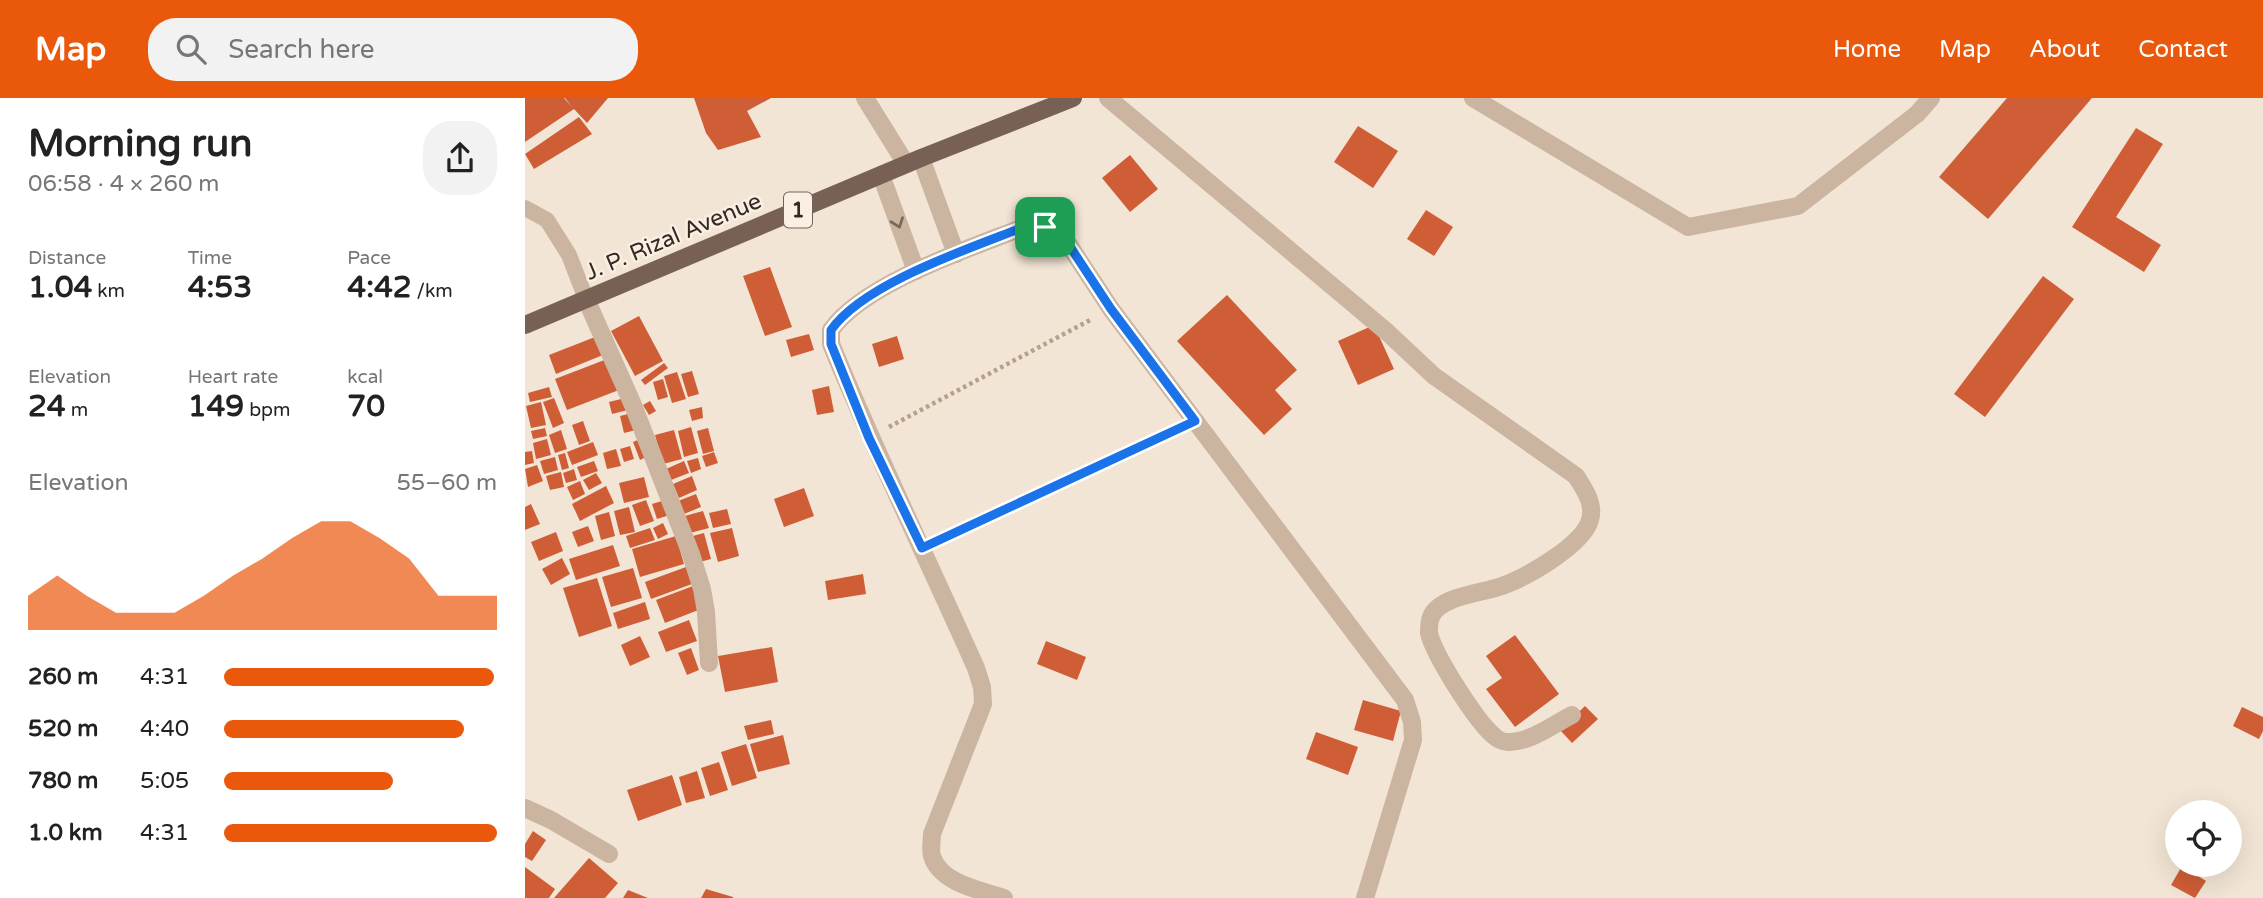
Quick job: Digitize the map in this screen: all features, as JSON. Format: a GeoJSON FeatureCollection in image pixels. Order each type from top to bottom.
{"type":"FeatureCollection","features":[{"type":"Feature","properties":{"kind":"main road","name":"J. P. Rizal Avenue"},"geometry":{"type":"LineString","coordinates":[[525,325],[914,161],[1073,98]]}},
{"type":"Feature","properties":{"kind":"street"},"geometry":{"type":"LineString","coordinates":[[865,98],[914,161],[956,254]]}},
{"type":"Feature","properties":{"kind":"street"},"geometry":{"type":"LineString","coordinates":[[1108,98],[1387,332],[1434,376],[1576,476],[1589,497],[1591,519],[1583,534],[1549,561],[1525,575],[1502,586],[1444,603],[1431,615],[1429,631],[1435,650],[1479,720],[1496,739],[1509,742],[1526,738],[1572,715]]}},
{"type":"Feature","properties":{"kind":"street"},"geometry":{"type":"LineString","coordinates":[[1473,98],[1688,227],[1798,206],[1917,114],[1931,98]]}},
{"type":"Feature","properties":{"kind":"street"},"geometry":{"type":"LineString","coordinates":[[881,175],[916,271]]}},
{"type":"Feature","properties":{"kind":"street"},"geometry":{"type":"LineString","coordinates":[[1004,898],[960,883],[940,871],[932,855],[932,834],[983,704],[976,668],[869,438],[831,344],[831,330],[850,309],[916,271],[1029,225],[1045,227],[1065,239],[1111,309],[1405,700],[1412,722],[1413,740],[1365,898]]}},
{"type":"Feature","properties":{"kind":"street"},"geometry":{"type":"LineString","coordinates":[[586,299],[633,405],[691,554],[704,600],[709,663]]}},
{"type":"Feature","properties":{"kind":"street"},"geometry":{"type":"LineString","coordinates":[[525,808],[609,854]]}},
{"type":"Feature","properties":{"kind":"lane"},"geometry":{"type":"LineString","coordinates":[[525,208],[547,220],[569,255],[586,299]]}},
{"type":"Feature","properties":{"kind":"path"},"geometry":{"type":"LineString","coordinates":[[869,438],[1111,309]]}},
{"type":"Feature","properties":{"kind":"path"},"geometry":{"type":"LineString","coordinates":[[922,548],[1195,421]]}},
{"type":"Feature","properties":{"kind":"building"},"geometry":{"type":"Polygon","coordinates":[[[525,98],[564,98],[572,107],[565,98],[608,98],[587,123],[574,109],[525,142],[525,98]]]}},
{"type":"Feature","properties":{"kind":"building"},"geometry":{"type":"Polygon","coordinates":[[[694,98],[771,98],[747,111],[761,137],[718,150],[706,133],[694,98]]]}},
{"type":"Feature","properties":{"kind":"building"},"geometry":{"type":"Polygon","coordinates":[[[2007,98],[2092,98],[1988,219],[1939,177],[2007,98]]]}},
{"type":"Feature","properties":{"kind":"building"},"geometry":{"type":"Polygon","coordinates":[[[579,117],[592,134],[534,169],[525,154],[579,117]]]}},
{"type":"Feature","properties":{"kind":"building"},"geometry":{"type":"Polygon","coordinates":[[[1358,126],[1398,151],[1373,188],[1334,162],[1358,126]]]}},
{"type":"Feature","properties":{"kind":"building"},"geometry":{"type":"Polygon","coordinates":[[[2136,128],[2163,144],[2116,217],[2161,245],[2144,272],[2072,227],[2136,128]]]}},
{"type":"Feature","properties":{"kind":"building"},"geometry":{"type":"Polygon","coordinates":[[[1130,155],[1158,189],[1130,212],[1102,178],[1130,155]]]}},
{"type":"Feature","properties":{"kind":"building"},"geometry":{"type":"Polygon","coordinates":[[[1426,210],[1453,227],[1434,256],[1407,239],[1426,210]]]}},
{"type":"Feature","properties":{"kind":"building"},"geometry":{"type":"Polygon","coordinates":[[[770,267],[792,327],[765,336],[743,276],[770,267]]]}},
{"type":"Feature","properties":{"kind":"building"},"geometry":{"type":"Polygon","coordinates":[[[2043,276],[2074,299],[1985,417],[1954,394],[2043,276]]]}},
{"type":"Feature","properties":{"kind":"building"},"geometry":{"type":"Polygon","coordinates":[[[1227,295],[1297,370],[1275,390],[1292,409],[1264,435],[1177,341],[1227,295]]]}},
{"type":"Feature","properties":{"kind":"building"},"geometry":{"type":"Polygon","coordinates":[[[639,316],[663,361],[635,376],[611,331],[639,316]]]}},
{"type":"Feature","properties":{"kind":"building"},"geometry":{"type":"Polygon","coordinates":[[[1374,325],[1394,369],[1358,385],[1338,341],[1374,325]]]}},
{"type":"Feature","properties":{"kind":"building"},"geometry":{"type":"Polygon","coordinates":[[[809,334],[814,350],[791,357],[786,340],[809,334]]]}},
{"type":"Feature","properties":{"kind":"building"},"geometry":{"type":"Polygon","coordinates":[[[897,336],[904,359],[879,367],[872,344],[897,336]]]}},
{"type":"Feature","properties":{"kind":"building"},"geometry":{"type":"Polygon","coordinates":[[[595,337],[603,355],[556,374],[549,355],[595,337]]]}},
{"type":"Feature","properties":{"kind":"building"},"geometry":{"type":"Polygon","coordinates":[[[607,359],[619,390],[567,410],[555,379],[607,359]]]}},
{"type":"Feature","properties":{"kind":"building"},"geometry":{"type":"Polygon","coordinates":[[[664,363],[668,368],[645,385],[641,380],[664,363]]]}},
{"type":"Feature","properties":{"kind":"building"},"geometry":{"type":"Polygon","coordinates":[[[692,371],[699,394],[688,397],[681,374],[692,371]]]}},
{"type":"Feature","properties":{"kind":"building"},"geometry":{"type":"Polygon","coordinates":[[[677,372],[686,399],[672,403],[664,376],[677,372]]]}},
{"type":"Feature","properties":{"kind":"building"},"geometry":{"type":"Polygon","coordinates":[[[663,379],[668,397],[658,400],[653,382],[663,379]]]}},
{"type":"Feature","properties":{"kind":"building"},"geometry":{"type":"Polygon","coordinates":[[[829,386],[834,412],[817,415],[812,390],[829,386]]]}},
{"type":"Feature","properties":{"kind":"building"},"geometry":{"type":"Polygon","coordinates":[[[549,387],[552,397],[530,402],[528,393],[549,387]]]}},
{"type":"Feature","properties":{"kind":"building"},"geometry":{"type":"Polygon","coordinates":[[[554,398],[564,423],[553,428],[543,402],[554,398]]]}},
{"type":"Feature","properties":{"kind":"building"},"geometry":{"type":"Polygon","coordinates":[[[625,398],[628,410],[612,414],[609,402],[625,398]]]}},
{"type":"Feature","properties":{"kind":"building"},"geometry":{"type":"Polygon","coordinates":[[[650,401],[656,411],[649,415],[643,405],[650,401]]]}},
{"type":"Feature","properties":{"kind":"building"},"geometry":{"type":"Polygon","coordinates":[[[541,402],[546,425],[531,428],[526,406],[541,402]]]}},
{"type":"Feature","properties":{"kind":"building"},"geometry":{"type":"Polygon","coordinates":[[[702,407],[703,418],[692,421],[689,410],[702,407]]]}},
{"type":"Feature","properties":{"kind":"building"},"geometry":{"type":"Polygon","coordinates":[[[632,413],[636,430],[624,433],[620,416],[632,413]]]}},
{"type":"Feature","properties":{"kind":"building"},"geometry":{"type":"Polygon","coordinates":[[[583,421],[590,441],[579,445],[572,425],[583,421]]]}},
{"type":"Feature","properties":{"kind":"building"},"geometry":{"type":"Polygon","coordinates":[[[691,427],[698,453],[684,457],[678,431],[691,427]]]}},
{"type":"Feature","properties":{"kind":"building"},"geometry":{"type":"Polygon","coordinates":[[[545,428],[547,436],[533,439],[531,431],[545,428]]]}},
{"type":"Feature","properties":{"kind":"building"},"geometry":{"type":"Polygon","coordinates":[[[708,428],[714,451],[703,454],[697,431],[708,428]]]}},
{"type":"Feature","properties":{"kind":"building"},"geometry":{"type":"Polygon","coordinates":[[[561,430],[567,449],[555,453],[549,435],[561,430]]]}},
{"type":"Feature","properties":{"kind":"building"},"geometry":{"type":"Polygon","coordinates":[[[674,430],[682,459],[663,464],[655,435],[674,430]]]}},
{"type":"Feature","properties":{"kind":"building"},"geometry":{"type":"Polygon","coordinates":[[[547,439],[551,455],[536,459],[533,443],[547,439]]]}},
{"type":"Feature","properties":{"kind":"building"},"geometry":{"type":"Polygon","coordinates":[[[640,439],[648,456],[640,460],[633,442],[640,439]]]}},
{"type":"Feature","properties":{"kind":"building"},"geometry":{"type":"Polygon","coordinates":[[[593,442],[598,455],[572,465],[567,452],[593,442]]]}},
{"type":"Feature","properties":{"kind":"building"},"geometry":{"type":"Polygon","coordinates":[[[630,446],[634,459],[624,462],[620,449],[630,446]]]}},
{"type":"Feature","properties":{"kind":"building"},"geometry":{"type":"Polygon","coordinates":[[[616,449],[621,466],[607,469],[603,453],[616,449]]]}},
{"type":"Feature","properties":{"kind":"building"},"geometry":{"type":"Polygon","coordinates":[[[532,451],[534,463],[525,465],[525,452],[532,451]]]}},
{"type":"Feature","properties":{"kind":"building"},"geometry":{"type":"Polygon","coordinates":[[[714,452],[718,463],[706,467],[702,456],[714,452]]]}},
{"type":"Feature","properties":{"kind":"building"},"geometry":{"type":"Polygon","coordinates":[[[565,453],[569,468],[562,470],[558,455],[565,453]]]}},
{"type":"Feature","properties":{"kind":"building"},"geometry":{"type":"Polygon","coordinates":[[[555,457],[558,470],[544,474],[540,461],[555,457]]]}},
{"type":"Feature","properties":{"kind":"building"},"geometry":{"type":"Polygon","coordinates":[[[698,458],[701,469],[691,473],[687,461],[698,458]]]}},
{"type":"Feature","properties":{"kind":"building"},"geometry":{"type":"Polygon","coordinates":[[[594,461],[598,471],[581,477],[577,467],[594,461]]]}},
{"type":"Feature","properties":{"kind":"building"},"geometry":{"type":"Polygon","coordinates":[[[684,461],[689,473],[671,480],[666,469],[684,461]]]}},
{"type":"Feature","properties":{"kind":"building"},"geometry":{"type":"Polygon","coordinates":[[[537,465],[543,481],[528,487],[525,469],[537,465]]]}},
{"type":"Feature","properties":{"kind":"building"},"geometry":{"type":"Polygon","coordinates":[[[574,469],[577,480],[566,483],[563,473],[574,469]]]}},
{"type":"Feature","properties":{"kind":"building"},"geometry":{"type":"Polygon","coordinates":[[[561,472],[564,487],[550,490],[546,476],[561,472]]]}},
{"type":"Feature","properties":{"kind":"building"},"geometry":{"type":"Polygon","coordinates":[[[596,473],[602,483],[589,490],[583,480],[596,473]]]}},
{"type":"Feature","properties":{"kind":"building"},"geometry":{"type":"Polygon","coordinates":[[[692,476],[697,490],[679,498],[673,484],[692,476]]]}},
{"type":"Feature","properties":{"kind":"building"},"geometry":{"type":"Polygon","coordinates":[[[644,477],[649,497],[624,503],[619,483],[644,477]]]}},
{"type":"Feature","properties":{"kind":"building"},"geometry":{"type":"Polygon","coordinates":[[[580,481],[585,494],[573,500],[567,487],[580,481]]]}},
{"type":"Feature","properties":{"kind":"building"},"geometry":{"type":"Polygon","coordinates":[[[606,486],[614,503],[580,521],[572,504],[606,486]]]}},
{"type":"Feature","properties":{"kind":"building"},"geometry":{"type":"Polygon","coordinates":[[[804,488],[814,516],[784,527],[774,499],[804,488]]]}},
{"type":"Feature","properties":{"kind":"building"},"geometry":{"type":"Polygon","coordinates":[[[696,494],[701,507],[684,514],[678,501],[696,494]]]}},
{"type":"Feature","properties":{"kind":"building"},"geometry":{"type":"Polygon","coordinates":[[[646,500],[654,521],[640,526],[632,505],[646,500]]]}},
{"type":"Feature","properties":{"kind":"building"},"geometry":{"type":"Polygon","coordinates":[[[665,500],[670,515],[657,519],[652,504],[665,500]]]}},
{"type":"Feature","properties":{"kind":"building"},"geometry":{"type":"Polygon","coordinates":[[[531,504],[540,524],[525,530],[525,507],[531,504]]]}},
{"type":"Feature","properties":{"kind":"building"},"geometry":{"type":"Polygon","coordinates":[[[629,507],[635,532],[620,535],[614,511],[629,507]]]}},
{"type":"Feature","properties":{"kind":"building"},"geometry":{"type":"Polygon","coordinates":[[[727,509],[731,524],[713,528],[709,513],[727,509]]]}},
{"type":"Feature","properties":{"kind":"building"},"geometry":{"type":"Polygon","coordinates":[[[703,511],[709,528],[686,534],[681,517],[703,511]]]}},
{"type":"Feature","properties":{"kind":"building"},"geometry":{"type":"Polygon","coordinates":[[[609,512],[615,536],[601,540],[595,516],[609,512]]]}},
{"type":"Feature","properties":{"kind":"building"},"geometry":{"type":"Polygon","coordinates":[[[663,523],[668,534],[658,539],[653,528],[663,523]]]}},
{"type":"Feature","properties":{"kind":"building"},"geometry":{"type":"Polygon","coordinates":[[[588,526],[594,541],[578,547],[572,532],[588,526]]]}},
{"type":"Feature","properties":{"kind":"building"},"geometry":{"type":"Polygon","coordinates":[[[650,528],[655,540],[630,548],[626,536],[650,528]]]}},
{"type":"Feature","properties":{"kind":"building"},"geometry":{"type":"Polygon","coordinates":[[[732,528],[739,556],[718,562],[710,533],[732,528]]]}},
{"type":"Feature","properties":{"kind":"building"},"geometry":{"type":"Polygon","coordinates":[[[556,532],[563,551],[539,561],[531,542],[556,532]]]}},
{"type":"Feature","properties":{"kind":"building"},"geometry":{"type":"Polygon","coordinates":[[[704,533],[711,559],[696,563],[689,537],[704,533]]]}},
{"type":"Feature","properties":{"kind":"building"},"geometry":{"type":"Polygon","coordinates":[[[676,536],[684,564],[640,577],[632,549],[676,536]]]}},
{"type":"Feature","properties":{"kind":"building"},"geometry":{"type":"Polygon","coordinates":[[[613,545],[620,566],[576,580],[569,559],[613,545]]]}},
{"type":"Feature","properties":{"kind":"building"},"geometry":{"type":"Polygon","coordinates":[[[562,558],[570,574],[551,585],[542,569],[562,558]]]}},
{"type":"Feature","properties":{"kind":"building"},"geometry":{"type":"Polygon","coordinates":[[[686,567],[692,584],[651,599],[645,582],[686,567]]]}},
{"type":"Feature","properties":{"kind":"building"},"geometry":{"type":"Polygon","coordinates":[[[633,568],[642,598],[611,607],[602,577],[633,568]]]}},
{"type":"Feature","properties":{"kind":"building"},"geometry":{"type":"Polygon","coordinates":[[[863,574],[866,594],[828,600],[825,581],[863,574]]]}},
{"type":"Feature","properties":{"kind":"building"},"geometry":{"type":"Polygon","coordinates":[[[597,578],[612,626],[579,637],[563,588],[597,578]]]}},
{"type":"Feature","properties":{"kind":"building"},"geometry":{"type":"Polygon","coordinates":[[[693,586],[701,609],[665,623],[656,600],[693,586]]]}},
{"type":"Feature","properties":{"kind":"building"},"geometry":{"type":"Polygon","coordinates":[[[645,602],[650,619],[618,629],[613,613],[645,602]]]}},
{"type":"Feature","properties":{"kind":"building"},"geometry":{"type":"Polygon","coordinates":[[[689,620],[697,641],[666,652],[658,632],[689,620]]]}},
{"type":"Feature","properties":{"kind":"building"},"geometry":{"type":"Polygon","coordinates":[[[1515,635],[1559,694],[1515,727],[1486,689],[1502,678],[1486,656],[1515,635]]]}},
{"type":"Feature","properties":{"kind":"building"},"geometry":{"type":"Polygon","coordinates":[[[640,636],[650,657],[630,666],[621,645],[640,636]]]}},
{"type":"Feature","properties":{"kind":"building"},"geometry":{"type":"Polygon","coordinates":[[[1046,641],[1086,657],[1077,680],[1037,664],[1046,641]]]}},
{"type":"Feature","properties":{"kind":"building"},"geometry":{"type":"Polygon","coordinates":[[[772,647],[778,682],[725,692],[718,656],[772,647]]]}},
{"type":"Feature","properties":{"kind":"building"},"geometry":{"type":"Polygon","coordinates":[[[691,648],[699,670],[687,675],[678,653],[691,648]]]}},
{"type":"Feature","properties":{"kind":"building"},"geometry":{"type":"Polygon","coordinates":[[[1363,700],[1401,711],[1393,741],[1354,730],[1363,700]]]}},
{"type":"Feature","properties":{"kind":"building"},"geometry":{"type":"Polygon","coordinates":[[[1585,706],[1598,719],[1572,743],[1560,730],[1585,706]]]}},
{"type":"Feature","properties":{"kind":"building"},"geometry":{"type":"Polygon","coordinates":[[[2242,707],[2263,717],[2263,731],[2259,739],[2233,726],[2242,707]]]}},
{"type":"Feature","properties":{"kind":"building"},"geometry":{"type":"Polygon","coordinates":[[[771,720],[774,734],[748,740],[744,726],[771,720]]]}},
{"type":"Feature","properties":{"kind":"building"},"geometry":{"type":"Polygon","coordinates":[[[1316,732],[1358,747],[1348,775],[1306,759],[1316,732]]]}},
{"type":"Feature","properties":{"kind":"building"},"geometry":{"type":"Polygon","coordinates":[[[783,735],[790,764],[758,772],[750,744],[783,735]]]}},
{"type":"Feature","properties":{"kind":"building"},"geometry":{"type":"Polygon","coordinates":[[[746,744],[757,778],[732,786],[721,752],[746,744]]]}},
{"type":"Feature","properties":{"kind":"building"},"geometry":{"type":"Polygon","coordinates":[[[719,762],[728,790],[710,796],[701,768],[719,762]]]}},
{"type":"Feature","properties":{"kind":"building"},"geometry":{"type":"Polygon","coordinates":[[[697,771],[705,798],[686,803],[679,777],[697,771]]]}},
{"type":"Feature","properties":{"kind":"building"},"geometry":{"type":"Polygon","coordinates":[[[672,775],[682,805],[638,821],[627,790],[672,775]]]}},
{"type":"Feature","properties":{"kind":"building"},"geometry":{"type":"Polygon","coordinates":[[[533,831],[546,840],[532,861],[525,857],[525,844],[533,831]]]}},
{"type":"Feature","properties":{"kind":"building"},"geometry":{"type":"Polygon","coordinates":[[[589,858],[618,883],[605,898],[554,898],[589,858]]]}},
{"type":"Feature","properties":{"kind":"building"},"geometry":{"type":"Polygon","coordinates":[[[525,867],[555,889],[549,898],[525,898],[525,867]]]}},
{"type":"Feature","properties":{"kind":"building"},"geometry":{"type":"Polygon","coordinates":[[[2176,877],[2200,877],[2206,881],[2195,898],[2171,885],[2176,877]]]}},
{"type":"Feature","properties":{"kind":"building"},"geometry":{"type":"Polygon","coordinates":[[[706,889],[733,897],[733,898],[701,898],[706,889]]]}},
{"type":"Feature","properties":{"kind":"building"},"geometry":{"type":"Polygon","coordinates":[[[628,890],[648,898],[623,898],[628,890]]]}},
{"type":"Feature","properties":{"kind":"route"},"geometry":{"type":"LineString","coordinates":[[1029,225],[1045,227],[1065,239],[1111,309],[1195,421],[922,548],[869,438],[831,344],[831,330],[839,318],[850,309],[916,271],[1029,225]]}}]}
